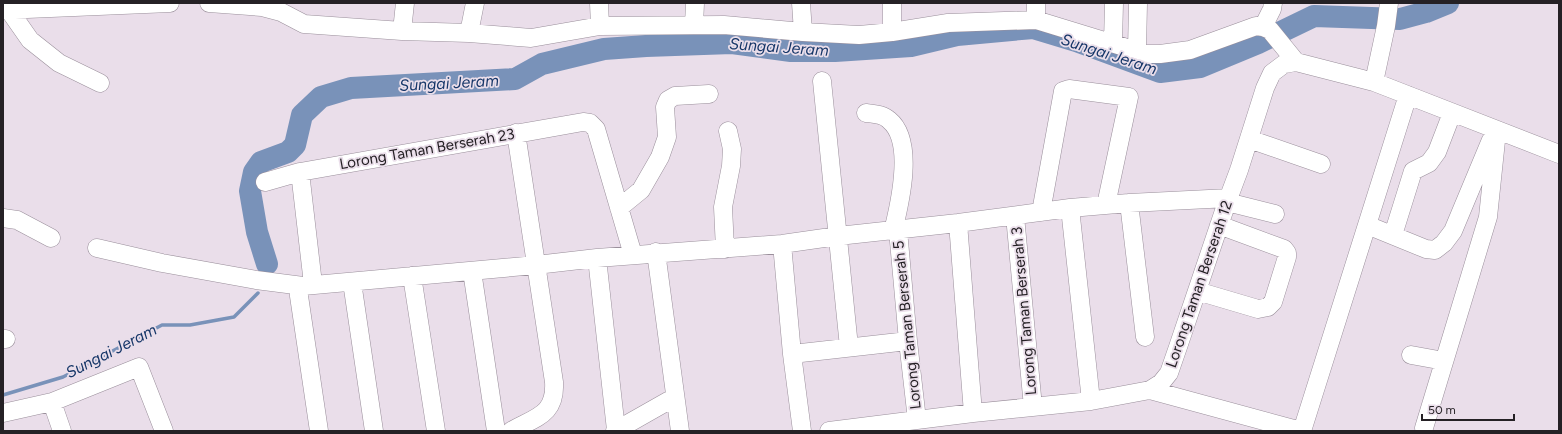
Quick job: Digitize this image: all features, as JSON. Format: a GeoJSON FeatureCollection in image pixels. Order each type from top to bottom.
{"type":"FeatureCollection","features":[{"type":"Feature","properties":{"kind":"street"},"geometry":{"type":"LineString","coordinates":[[6,10],[170,3]]}},
{"type":"Feature","properties":{"kind":"street"},"geometry":{"type":"LineString","coordinates":[[208,3],[261,5],[281,12],[304,24],[531,38],[600,26],[724,24],[803,32],[859,35],[892,32],[948,23],[1036,12],[1113,43],[1147,54],[1160,54],[1190,50],[1256,26],[1270,33],[1296,62],[1374,82],[1496,131],[1559,154]]}},
{"type":"Feature","properties":{"kind":"street"},"geometry":{"type":"LineString","coordinates":[[402,31],[405,3]]}},
{"type":"Feature","properties":{"kind":"street"},"geometry":{"type":"LineString","coordinates":[[469,33],[475,3]]}},
{"type":"Feature","properties":{"kind":"street"},"geometry":{"type":"LineString","coordinates":[[599,3],[600,26]]}},
{"type":"Feature","properties":{"kind":"street"},"geometry":{"type":"LineString","coordinates":[[694,25],[695,3]]}},
{"type":"Feature","properties":{"kind":"street"},"geometry":{"type":"LineString","coordinates":[[801,3],[803,32]]}},
{"type":"Feature","properties":{"kind":"street"},"geometry":{"type":"LineString","coordinates":[[892,3],[892,32]]}},
{"type":"Feature","properties":{"kind":"street"},"geometry":{"type":"LineString","coordinates":[[1113,43],[1114,3]]}},
{"type":"Feature","properties":{"kind":"street"},"geometry":{"type":"LineString","coordinates":[[1137,51],[1138,3]]}},
{"type":"Feature","properties":{"kind":"street"},"geometry":{"type":"LineString","coordinates":[[1270,33],[1274,3]]}},
{"type":"Feature","properties":{"kind":"street"},"geometry":{"type":"LineString","coordinates":[[1374,82],[1386,26],[1389,3]]}},
{"type":"Feature","properties":{"kind":"street"},"geometry":{"type":"LineString","coordinates":[[6,10],[30,40],[59,63],[100,83]]}},
{"type":"Feature","properties":{"kind":"street","name":"Lorong Taman Berserah 12"},"geometry":{"type":"LineString","coordinates":[[828,431],[973,413],[1091,401],[1150,390],[1161,383],[1168,373],[1197,291],[1265,88],[1272,73],[1284,64],[1296,62]]}},
{"type":"Feature","properties":{"kind":"street"},"geometry":{"type":"LineString","coordinates":[[822,81],[849,347]]}},
{"type":"Feature","properties":{"kind":"street"},"geometry":{"type":"LineString","coordinates":[[1042,212],[1063,91],[1069,89],[1129,97],[1106,205]]}},
{"type":"Feature","properties":{"kind":"street"},"geometry":{"type":"LineString","coordinates":[[633,255],[620,208],[641,190],[660,157],[666,137],[665,107],[668,100],[675,96],[709,94]]}},
{"type":"Feature","properties":{"kind":"street"},"geometry":{"type":"LineString","coordinates":[[1150,390],[1302,431],[1408,95]]}},
{"type":"Feature","properties":{"kind":"street","name":"Lorong Taman Berserah 5"},"geometry":{"type":"LineString","coordinates":[[866,113],[877,114],[891,121],[900,136],[904,167],[901,200],[895,230],[917,420]]}},
{"type":"Feature","properties":{"kind":"street"},"geometry":{"type":"LineString","coordinates":[[1393,235],[1413,171],[1429,163],[1437,152],[1452,113]]}},
{"type":"Feature","properties":{"kind":"street","name":"Lorong Taman Berserah 23"},"geometry":{"type":"LineString","coordinates":[[265,182],[300,172],[583,122],[590,123],[596,129],[620,208]]}},
{"type":"Feature","properties":{"kind":"street"},"geometry":{"type":"LineString","coordinates":[[725,248],[723,207],[731,166],[732,149],[728,131]]}},
{"type":"Feature","properties":{"kind":"street"},"geometry":{"type":"LineString","coordinates":[[1367,226],[1426,249],[1435,250],[1444,243],[1453,231],[1496,131]]}},
{"type":"Feature","properties":{"kind":"street"},"geometry":{"type":"LineString","coordinates":[[1424,428],[1488,217],[1496,131]]}},
{"type":"Feature","properties":{"kind":"street"},"geometry":{"type":"LineString","coordinates":[[511,431],[546,412],[552,404],[555,394],[516,133]]}},
{"type":"Feature","properties":{"kind":"street"},"geometry":{"type":"LineString","coordinates":[[1249,139],[1321,164]]}},
{"type":"Feature","properties":{"kind":"street"},"geometry":{"type":"LineString","coordinates":[[300,172],[308,285]]}},
{"type":"Feature","properties":{"kind":"street"},"geometry":{"type":"LineString","coordinates":[[97,248],[162,263],[261,281],[308,285],[536,265],[656,252],[782,244],[1070,208],[1129,203],[1228,200],[1275,214]]}},
{"type":"Feature","properties":{"kind":"street"},"geometry":{"type":"LineString","coordinates":[[1129,203],[1145,337]]}},
{"type":"Feature","properties":{"kind":"street"},"geometry":{"type":"LineString","coordinates":[[1070,208],[1091,401]]}},
{"type":"Feature","properties":{"kind":"street","name":"Lorong Taman Berserah 3"},"geometry":{"type":"LineString","coordinates":[[1015,216],[1033,407]]}},
{"type":"Feature","properties":{"kind":"street"},"geometry":{"type":"LineString","coordinates":[[3,218],[17,220],[51,238]]}},
{"type":"Feature","properties":{"kind":"street"},"geometry":{"type":"LineString","coordinates":[[958,223],[973,413]]}},
{"type":"Feature","properties":{"kind":"street"},"geometry":{"type":"LineString","coordinates":[[1197,291],[1258,309],[1268,307],[1273,302],[1287,253],[1284,249],[1219,225]]}},
{"type":"Feature","properties":{"kind":"street"},"geometry":{"type":"LineString","coordinates":[[782,244],[792,354],[802,431]]}},
{"type":"Feature","properties":{"kind":"street"},"geometry":{"type":"LineString","coordinates":[[656,252],[680,431]]}},
{"type":"Feature","properties":{"kind":"street"},"geometry":{"type":"LineString","coordinates":[[597,258],[616,431],[675,397]]}},
{"type":"Feature","properties":{"kind":"street"},"geometry":{"type":"LineString","coordinates":[[472,271],[496,431]]}},
{"type":"Feature","properties":{"kind":"street"},"geometry":{"type":"LineString","coordinates":[[412,276],[436,431]]}},
{"type":"Feature","properties":{"kind":"street"},"geometry":{"type":"LineString","coordinates":[[352,282],[374,431]]}},
{"type":"Feature","properties":{"kind":"street"},"geometry":{"type":"LineString","coordinates":[[308,285],[299,290],[299,296],[319,431]]}},
{"type":"Feature","properties":{"kind":"street"},"geometry":{"type":"LineString","coordinates":[[792,354],[908,341]]}},
{"type":"Feature","properties":{"kind":"street"},"geometry":{"type":"LineString","coordinates":[[1411,355],[1444,361]]}},
{"type":"Feature","properties":{"kind":"street"},"geometry":{"type":"LineString","coordinates":[[3,413],[52,402],[139,367],[164,431]]}},
{"type":"Feature","properties":{"kind":"street"},"geometry":{"type":"LineString","coordinates":[[52,402],[62,431]]}},
{"type":"Feature","properties":{"kind":"waterway","name":"Sungai Jeram"},"geometry":{"type":"LineString","coordinates":[[267,264],[257,232],[250,191],[254,172],[261,162],[288,152],[295,145],[302,115],[321,97],[351,88],[515,79],[542,64],[604,49],[732,43],[791,51],[835,51],[911,46],[957,35],[1033,28],[1076,41],[1160,72],[1200,67],[1258,43],[1314,16],[1400,19],[1426,12],[1448,3]]}},
{"type":"Feature","properties":{"kind":"waterway","name":"Sungai Jeram"},"geometry":{"type":"LineString","coordinates":[[3,395],[63,377],[162,325],[190,325],[234,317],[258,293]]}}]}
